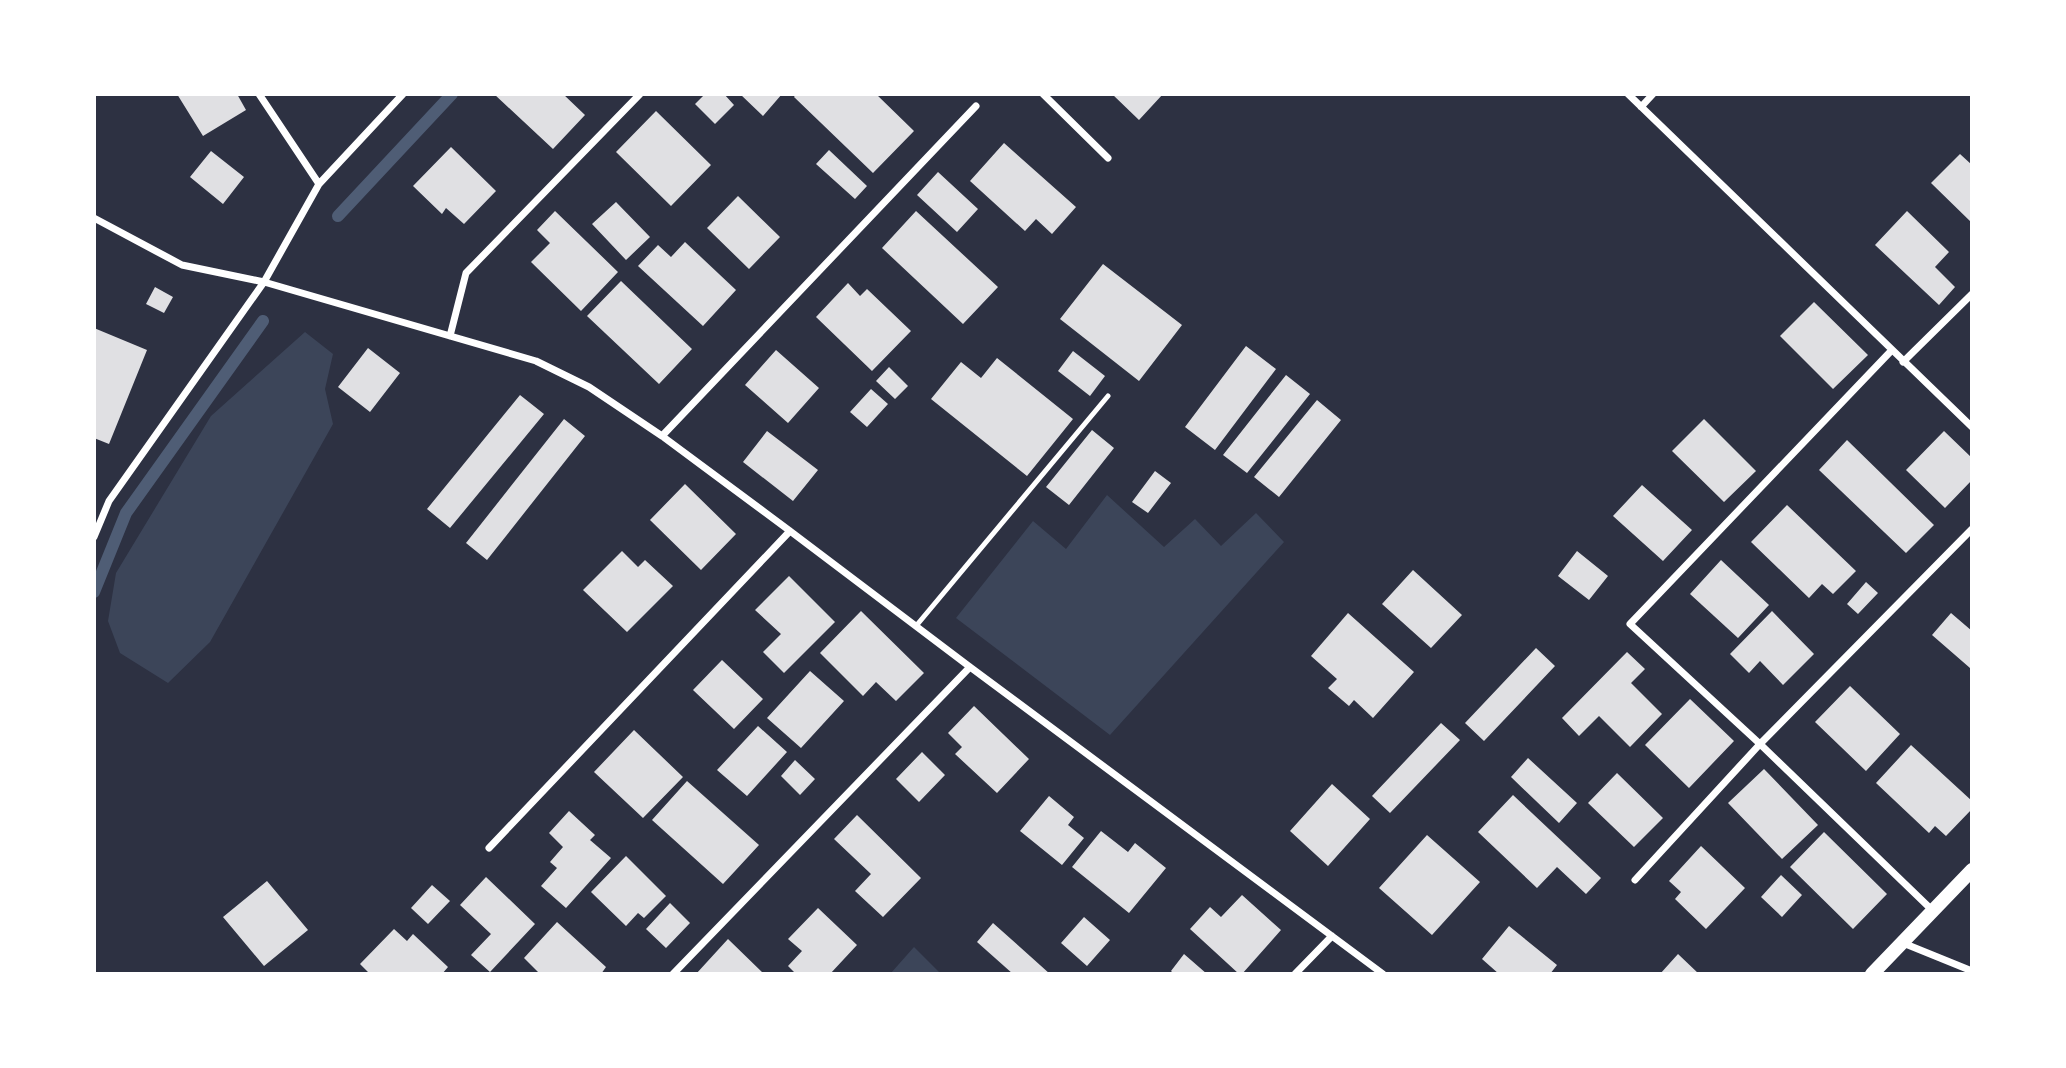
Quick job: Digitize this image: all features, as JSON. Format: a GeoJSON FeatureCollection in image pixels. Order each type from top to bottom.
{"type":"FeatureCollection","features":[{"type":"Feature","properties":{"kind":"main road"},"geometry":{"type":"LineString","coordinates":[[1872,974],[1972,870]]}},
{"type":"Feature","properties":{"kind":"street"},"geometry":{"type":"LineString","coordinates":[[260,94],[319,184]]}},
{"type":"Feature","properties":{"kind":"street"},"geometry":{"type":"LineString","coordinates":[[94,537],[108,501],[264,282],[319,184],[403,94]]}},
{"type":"Feature","properties":{"kind":"street"},"geometry":{"type":"LineString","coordinates":[[450,336],[466,273],[640,94]]}},
{"type":"Feature","properties":{"kind":"street"},"geometry":{"type":"LineString","coordinates":[[1043,94],[1108,158]]}},
{"type":"Feature","properties":{"kind":"street"},"geometry":{"type":"LineString","coordinates":[[1628,94],[1891,351],[1972,426]]}},
{"type":"Feature","properties":{"kind":"street"},"geometry":{"type":"LineString","coordinates":[[1640,107],[1653,94]]}},
{"type":"Feature","properties":{"kind":"street"},"geometry":{"type":"LineString","coordinates":[[662,436],[976,106]]}},
{"type":"Feature","properties":{"kind":"street"},"geometry":{"type":"LineString","coordinates":[[94,218],[182,265],[264,282],[536,361],[589,387],[662,436],[1383,974]]}},
{"type":"Feature","properties":{"kind":"street"},"geometry":{"type":"LineString","coordinates":[[1903,362],[1972,294]]}},
{"type":"Feature","properties":{"kind":"street"},"geometry":{"type":"LineString","coordinates":[[1891,351],[1630,624],[1760,744],[1932,911]]}},
{"type":"Feature","properties":{"kind":"street"},"geometry":{"type":"LineString","coordinates":[[1635,880],[1760,744],[1972,529]]}},
{"type":"Feature","properties":{"kind":"street"},"geometry":{"type":"LineString","coordinates":[[489,848],[790,531]]}},
{"type":"Feature","properties":{"kind":"street"},"geometry":{"type":"LineString","coordinates":[[673,974],[970,667]]}},
{"type":"Feature","properties":{"kind":"street"},"geometry":{"type":"LineString","coordinates":[[1295,974],[1332,936]]}},
{"type":"Feature","properties":{"kind":"street"},"geometry":{"type":"LineString","coordinates":[[1903,942],[1972,971]]}},
{"type":"Feature","properties":{"kind":"lane"},"geometry":{"type":"LineString","coordinates":[[916,626],[1108,396]]}},
{"type":"Feature","properties":{"kind":"shaded area"},"geometry":{"type":"Polygon","coordinates":[[[305,332],[333,354],[325,389],[333,424],[210,642],[168,683],[120,653],[108,621],[116,573],[211,416],[305,332]]]}},
{"type":"Feature","properties":{"kind":"shaded area"},"geometry":{"type":"Polygon","coordinates":[[[1107,495],[1164,547],[1195,519],[1221,546],[1256,513],[1284,542],[1110,735],[956,618],[1033,521],[1066,549],[1107,495]]]}},
{"type":"Feature","properties":{"kind":"shaded area"},"geometry":{"type":"Polygon","coordinates":[[[914,947],[940,973],[891,973],[914,947]]]}},
{"type":"Feature","properties":{"kind":"building"},"geometry":{"type":"Polygon","coordinates":[[[177,94],[237,94],[246,110],[203,136],[177,94]]]}},
{"type":"Feature","properties":{"kind":"building"},"geometry":{"type":"Polygon","coordinates":[[[494,94],[563,94],[585,115],[553,149],[494,94]]]}},
{"type":"Feature","properties":{"kind":"building"},"geometry":{"type":"Polygon","coordinates":[[[705,94],[724,94],[734,105],[715,124],[695,104],[705,94]]]}},
{"type":"Feature","properties":{"kind":"building"},"geometry":{"type":"Polygon","coordinates":[[[740,94],[782,94],[763,116],[740,94]]]}},
{"type":"Feature","properties":{"kind":"building"},"geometry":{"type":"Polygon","coordinates":[[[796,94],[876,94],[914,131],[873,173],[794,97],[796,94]]]}},
{"type":"Feature","properties":{"kind":"building"},"geometry":{"type":"Polygon","coordinates":[[[1112,94],[1163,94],[1139,120],[1112,94]]]}},
{"type":"Feature","properties":{"kind":"building"},"geometry":{"type":"Polygon","coordinates":[[[656,111],[711,165],[671,206],[616,152],[656,111]]]}},
{"type":"Feature","properties":{"kind":"building"},"geometry":{"type":"Polygon","coordinates":[[[1004,143],[1076,207],[1052,234],[1036,219],[1025,231],[970,181],[1004,143]]]}},
{"type":"Feature","properties":{"kind":"building"},"geometry":{"type":"Polygon","coordinates":[[[451,147],[496,191],[464,224],[446,208],[442,214],[413,186],[451,147]]]}},
{"type":"Feature","properties":{"kind":"building"},"geometry":{"type":"Polygon","coordinates":[[[829,150],[867,186],[855,199],[816,164],[829,150]]]}},
{"type":"Feature","properties":{"kind":"building"},"geometry":{"type":"Polygon","coordinates":[[[211,151],[244,177],[223,204],[190,177],[211,151]]]}},
{"type":"Feature","properties":{"kind":"building"},"geometry":{"type":"Polygon","coordinates":[[[1960,154],[1972,165],[1972,223],[1931,183],[1960,154]]]}},
{"type":"Feature","properties":{"kind":"building"},"geometry":{"type":"Polygon","coordinates":[[[938,172],[978,209],[957,232],[917,195],[938,172]]]}},
{"type":"Feature","properties":{"kind":"building"},"geometry":{"type":"Polygon","coordinates":[[[738,196],[780,237],[749,269],[707,228],[738,196]]]}},
{"type":"Feature","properties":{"kind":"building"},"geometry":{"type":"Polygon","coordinates":[[[616,202],[650,237],[626,260],[592,224],[616,202]]]}},
{"type":"Feature","properties":{"kind":"building"},"geometry":{"type":"Polygon","coordinates":[[[555,211],[618,272],[581,311],[531,262],[550,243],[537,230],[555,211]]]}},
{"type":"Feature","properties":{"kind":"building"},"geometry":{"type":"Polygon","coordinates":[[[916,211],[998,287],[963,324],[882,248],[916,211]]]}},
{"type":"Feature","properties":{"kind":"building"},"geometry":{"type":"Polygon","coordinates":[[[1907,211],[1949,252],[1935,267],[1955,287],[1939,305],[1875,245],[1907,211]]]}},
{"type":"Feature","properties":{"kind":"building"},"geometry":{"type":"Polygon","coordinates":[[[685,242],[736,290],[703,326],[638,266],[658,245],[671,257],[685,242]]]}},
{"type":"Feature","properties":{"kind":"building"},"geometry":{"type":"Polygon","coordinates":[[[1103,264],[1182,325],[1139,381],[1060,319],[1103,264]]]}},
{"type":"Feature","properties":{"kind":"building"},"geometry":{"type":"Polygon","coordinates":[[[621,281],[692,349],[659,384],[587,316],[621,281]]]}},
{"type":"Feature","properties":{"kind":"building"},"geometry":{"type":"Polygon","coordinates":[[[848,283],[860,296],[867,289],[911,331],[872,371],[816,317],[848,283]]]}},
{"type":"Feature","properties":{"kind":"building"},"geometry":{"type":"Polygon","coordinates":[[[155,287],[173,297],[164,313],[146,304],[155,287]]]}},
{"type":"Feature","properties":{"kind":"building"},"geometry":{"type":"Polygon","coordinates":[[[1814,302],[1868,355],[1833,389],[1780,336],[1814,302]]]}},
{"type":"Feature","properties":{"kind":"building"},"geometry":{"type":"Polygon","coordinates":[[[94,328],[147,350],[109,444],[94,438],[94,328]]]}},
{"type":"Feature","properties":{"kind":"building"},"geometry":{"type":"Polygon","coordinates":[[[1246,346],[1276,369],[1215,450],[1185,427],[1246,346]]]}},
{"type":"Feature","properties":{"kind":"building"},"geometry":{"type":"Polygon","coordinates":[[[368,348],[400,373],[370,412],[338,387],[368,348]]]}},
{"type":"Feature","properties":{"kind":"building"},"geometry":{"type":"Polygon","coordinates":[[[776,350],[819,388],[788,423],[745,385],[776,350]]]}},
{"type":"Feature","properties":{"kind":"building"},"geometry":{"type":"Polygon","coordinates":[[[1073,351],[1105,376],[1090,396],[1058,371],[1073,351]]]}},
{"type":"Feature","properties":{"kind":"building"},"geometry":{"type":"Polygon","coordinates":[[[997,358],[1073,419],[1027,476],[931,399],[961,362],[981,378],[997,358]]]}},
{"type":"Feature","properties":{"kind":"building"},"geometry":{"type":"Polygon","coordinates":[[[889,367],[908,386],[895,399],[876,381],[889,367]]]}},
{"type":"Feature","properties":{"kind":"building"},"geometry":{"type":"Polygon","coordinates":[[[1286,375],[1310,394],[1247,473],[1223,455],[1286,375]]]}},
{"type":"Feature","properties":{"kind":"building"},"geometry":{"type":"Polygon","coordinates":[[[871,389],[888,404],[867,427],[850,412],[871,389]]]}},
{"type":"Feature","properties":{"kind":"building"},"geometry":{"type":"Polygon","coordinates":[[[520,395],[544,414],[450,528],[427,509],[520,395]]]}},
{"type":"Feature","properties":{"kind":"building"},"geometry":{"type":"Polygon","coordinates":[[[1317,400],[1341,420],[1279,497],[1254,477],[1317,400]]]}},
{"type":"Feature","properties":{"kind":"building"},"geometry":{"type":"Polygon","coordinates":[[[564,419],[585,436],[487,560],[466,543],[564,419]]]}},
{"type":"Feature","properties":{"kind":"building"},"geometry":{"type":"Polygon","coordinates":[[[1704,419],[1756,471],[1724,502],[1672,451],[1704,419]]]}},
{"type":"Feature","properties":{"kind":"building"},"geometry":{"type":"Polygon","coordinates":[[[1092,430],[1114,448],[1069,505],[1046,487],[1092,430]]]}},
{"type":"Feature","properties":{"kind":"building"},"geometry":{"type":"Polygon","coordinates":[[[767,431],[818,470],[793,501],[743,462],[767,431]]]}},
{"type":"Feature","properties":{"kind":"building"},"geometry":{"type":"Polygon","coordinates":[[[1944,431],[1972,458],[1972,480],[1945,508],[1906,470],[1944,431]]]}},
{"type":"Feature","properties":{"kind":"building"},"geometry":{"type":"Polygon","coordinates":[[[1847,440],[1934,525],[1906,553],[1819,470],[1847,440]]]}},
{"type":"Feature","properties":{"kind":"building"},"geometry":{"type":"Polygon","coordinates":[[[1155,471],[1171,483],[1148,513],[1132,502],[1155,471]]]}},
{"type":"Feature","properties":{"kind":"building"},"geometry":{"type":"Polygon","coordinates":[[[685,484],[736,534],[701,570],[650,520],[685,484]]]}},
{"type":"Feature","properties":{"kind":"building"},"geometry":{"type":"Polygon","coordinates":[[[1642,485],[1692,530],[1663,561],[1613,516],[1642,485]]]}},
{"type":"Feature","properties":{"kind":"building"},"geometry":{"type":"Polygon","coordinates":[[[1787,505],[1856,571],[1833,594],[1822,584],[1809,598],[1751,542],[1787,505]]]}},
{"type":"Feature","properties":{"kind":"building"},"geometry":{"type":"Polygon","coordinates":[[[622,551],[638,567],[645,560],[673,586],[627,632],[583,590],[622,551]]]}},
{"type":"Feature","properties":{"kind":"building"},"geometry":{"type":"Polygon","coordinates":[[[1577,551],[1608,576],[1589,600],[1558,576],[1577,551]]]}},
{"type":"Feature","properties":{"kind":"building"},"geometry":{"type":"Polygon","coordinates":[[[1721,560],[1769,605],[1738,638],[1690,594],[1721,560]]]}},
{"type":"Feature","properties":{"kind":"building"},"geometry":{"type":"Polygon","coordinates":[[[1413,570],[1462,615],[1431,648],[1382,604],[1413,570]]]}},
{"type":"Feature","properties":{"kind":"building"},"geometry":{"type":"Polygon","coordinates":[[[789,576],[835,622],[784,673],[763,652],[781,634],[755,610],[789,576]]]}},
{"type":"Feature","properties":{"kind":"building"},"geometry":{"type":"Polygon","coordinates":[[[1866,582],[1878,593],[1858,614],[1847,604],[1866,582]]]}},
{"type":"Feature","properties":{"kind":"building"},"geometry":{"type":"Polygon","coordinates":[[[861,611],[924,673],[896,701],[876,682],[863,696],[820,653],[861,611]]]}},
{"type":"Feature","properties":{"kind":"building"},"geometry":{"type":"Polygon","coordinates":[[[1772,611],[1814,654],[1783,685],[1760,661],[1749,673],[1730,654],[1772,611]]]}},
{"type":"Feature","properties":{"kind":"building"},"geometry":{"type":"Polygon","coordinates":[[[1348,613],[1414,672],[1373,718],[1354,700],[1349,706],[1328,688],[1337,679],[1311,656],[1348,613]]]}},
{"type":"Feature","properties":{"kind":"building"},"geometry":{"type":"Polygon","coordinates":[[[1951,613],[1972,631],[1970,668],[1932,635],[1951,613]]]}},
{"type":"Feature","properties":{"kind":"building"},"geometry":{"type":"Polygon","coordinates":[[[1536,648],[1555,666],[1484,741],[1465,723],[1536,648]]]}},
{"type":"Feature","properties":{"kind":"building"},"geometry":{"type":"Polygon","coordinates":[[[1627,652],[1645,669],[1631,683],[1662,714],[1630,747],[1599,716],[1579,736],[1562,718],[1627,652]]]}},
{"type":"Feature","properties":{"kind":"building"},"geometry":{"type":"Polygon","coordinates":[[[722,660],[763,699],[734,729],[693,690],[722,660]]]}},
{"type":"Feature","properties":{"kind":"building"},"geometry":{"type":"Polygon","coordinates":[[[810,671],[844,701],[801,748],[767,718],[810,671]]]}},
{"type":"Feature","properties":{"kind":"building"},"geometry":{"type":"Polygon","coordinates":[[[1850,686],[1900,734],[1866,771],[1815,722],[1850,686]]]}},
{"type":"Feature","properties":{"kind":"building"},"geometry":{"type":"Polygon","coordinates":[[[1690,699],[1734,741],[1689,788],[1645,745],[1690,699]]]}},
{"type":"Feature","properties":{"kind":"building"},"geometry":{"type":"Polygon","coordinates":[[[974,706],[1029,759],[997,793],[955,754],[962,747],[948,733],[974,706]]]}},
{"type":"Feature","properties":{"kind":"building"},"geometry":{"type":"Polygon","coordinates":[[[1441,723],[1460,740],[1390,813],[1372,796],[1441,723]]]}},
{"type":"Feature","properties":{"kind":"building"},"geometry":{"type":"Polygon","coordinates":[[[758,726],[787,752],[747,796],[717,770],[758,726]]]}},
{"type":"Feature","properties":{"kind":"building"},"geometry":{"type":"Polygon","coordinates":[[[634,730],[683,777],[643,818],[594,772],[634,730]]]}},
{"type":"Feature","properties":{"kind":"building"},"geometry":{"type":"Polygon","coordinates":[[[1911,745],[1972,801],[1972,809],[1946,836],[1935,826],[1929,833],[1876,783],[1911,745]]]}},
{"type":"Feature","properties":{"kind":"building"},"geometry":{"type":"Polygon","coordinates":[[[922,752],[945,775],[919,802],[896,779],[922,752]]]}},
{"type":"Feature","properties":{"kind":"building"},"geometry":{"type":"Polygon","coordinates":[[[1528,758],[1577,803],[1559,823],[1511,777],[1528,758]]]}},
{"type":"Feature","properties":{"kind":"building"},"geometry":{"type":"Polygon","coordinates":[[[795,760],[815,779],[800,795],[781,776],[795,760]]]}},
{"type":"Feature","properties":{"kind":"building"},"geometry":{"type":"Polygon","coordinates":[[[1764,769],[1818,825],[1782,859],[1728,803],[1764,769]]]}},
{"type":"Feature","properties":{"kind":"building"},"geometry":{"type":"Polygon","coordinates":[[[1617,773],[1663,818],[1634,847],[1588,803],[1617,773]]]}},
{"type":"Feature","properties":{"kind":"building"},"geometry":{"type":"Polygon","coordinates":[[[687,781],[759,845],[723,884],[652,820],[687,781]]]}},
{"type":"Feature","properties":{"kind":"building"},"geometry":{"type":"Polygon","coordinates":[[[1332,784],[1370,819],[1328,866],[1290,831],[1332,784]]]}},
{"type":"Feature","properties":{"kind":"building"},"geometry":{"type":"Polygon","coordinates":[[[1513,795],[1601,878],[1586,894],[1557,867],[1537,888],[1478,832],[1513,795]]]}},
{"type":"Feature","properties":{"kind":"building"},"geometry":{"type":"Polygon","coordinates":[[[1049,796],[1074,817],[1068,825],[1084,838],[1062,865],[1020,831],[1049,796]]]}},
{"type":"Feature","properties":{"kind":"building"},"geometry":{"type":"Polygon","coordinates":[[[569,811],[595,835],[590,840],[611,858],[566,908],[541,886],[557,868],[550,862],[563,847],[549,833],[569,811]]]}},
{"type":"Feature","properties":{"kind":"building"},"geometry":{"type":"Polygon","coordinates":[[[857,815],[921,878],[883,917],[855,891],[871,874],[834,839],[857,815]]]}},
{"type":"Feature","properties":{"kind":"building"},"geometry":{"type":"Polygon","coordinates":[[[1101,831],[1128,852],[1135,843],[1166,868],[1129,913],[1072,867],[1101,831]]]}},
{"type":"Feature","properties":{"kind":"building"},"geometry":{"type":"Polygon","coordinates":[[[1824,832],[1887,894],[1853,929],[1790,867],[1824,832]]]}},
{"type":"Feature","properties":{"kind":"building"},"geometry":{"type":"Polygon","coordinates":[[[1427,835],[1480,882],[1432,935],[1379,888],[1427,835]]]}},
{"type":"Feature","properties":{"kind":"building"},"geometry":{"type":"Polygon","coordinates":[[[1701,846],[1745,888],[1706,929],[1675,899],[1681,892],[1669,881],[1701,846]]]}},
{"type":"Feature","properties":{"kind":"building"},"geometry":{"type":"Polygon","coordinates":[[[626,856],[666,896],[644,918],[638,913],[626,926],[591,892],[626,856]]]}},
{"type":"Feature","properties":{"kind":"building"},"geometry":{"type":"Polygon","coordinates":[[[1781,875],[1802,895],[1782,917],[1761,897],[1781,875]]]}},
{"type":"Feature","properties":{"kind":"building"},"geometry":{"type":"Polygon","coordinates":[[[486,877],[535,924],[490,972],[471,955],[491,934],[460,905],[486,877]]]}},
{"type":"Feature","properties":{"kind":"building"},"geometry":{"type":"Polygon","coordinates":[[[267,881],[308,930],[264,966],[223,917],[267,881]]]}},
{"type":"Feature","properties":{"kind":"building"},"geometry":{"type":"Polygon","coordinates":[[[432,885],[450,901],[428,924],[411,908],[432,885]]]}},
{"type":"Feature","properties":{"kind":"building"},"geometry":{"type":"Polygon","coordinates":[[[1242,895],[1281,930],[1242,974],[1239,974],[1190,929],[1210,907],[1221,917],[1242,895]]]}},
{"type":"Feature","properties":{"kind":"building"},"geometry":{"type":"Polygon","coordinates":[[[670,903],[690,923],[666,948],[646,929],[670,903]]]}},
{"type":"Feature","properties":{"kind":"building"},"geometry":{"type":"Polygon","coordinates":[[[818,908],[857,945],[830,974],[796,974],[788,966],[802,951],[788,939],[818,908]]]}},
{"type":"Feature","properties":{"kind":"building"},"geometry":{"type":"Polygon","coordinates":[[[1084,917],[1110,940],[1087,966],[1061,943],[1084,917]]]}},
{"type":"Feature","properties":{"kind":"building"},"geometry":{"type":"Polygon","coordinates":[[[557,922],[606,967],[601,974],[540,974],[524,958],[557,922]]]}},
{"type":"Feature","properties":{"kind":"building"},"geometry":{"type":"Polygon","coordinates":[[[993,923],[1050,974],[1013,974],[977,942],[993,923]]]}},
{"type":"Feature","properties":{"kind":"building"},"geometry":{"type":"Polygon","coordinates":[[[1509,926],[1557,965],[1550,974],[1499,974],[1482,959],[1509,926]]]}},
{"type":"Feature","properties":{"kind":"building"},"geometry":{"type":"Polygon","coordinates":[[[394,929],[407,941],[413,934],[448,967],[442,974],[370,974],[360,964],[394,929]]]}},
{"type":"Feature","properties":{"kind":"building"},"geometry":{"type":"Polygon","coordinates":[[[728,939],[764,974],[696,974],[728,939]]]}},
{"type":"Feature","properties":{"kind":"building"},"geometry":{"type":"Polygon","coordinates":[[[1184,954],[1207,974],[1174,974],[1171,971],[1184,954]]]}},
{"type":"Feature","properties":{"kind":"building"},"geometry":{"type":"Polygon","coordinates":[[[1678,954],[1699,974],[1660,974],[1678,954]]]}},
{"type":"Feature","properties":{"kind":"waterway"},"geometry":{"type":"LineString","coordinates":[[338,216],[452,94]]}},
{"type":"Feature","properties":{"kind":"waterway"},"geometry":{"type":"LineString","coordinates":[[94,592],[126,513],[263,321]]}}]}
